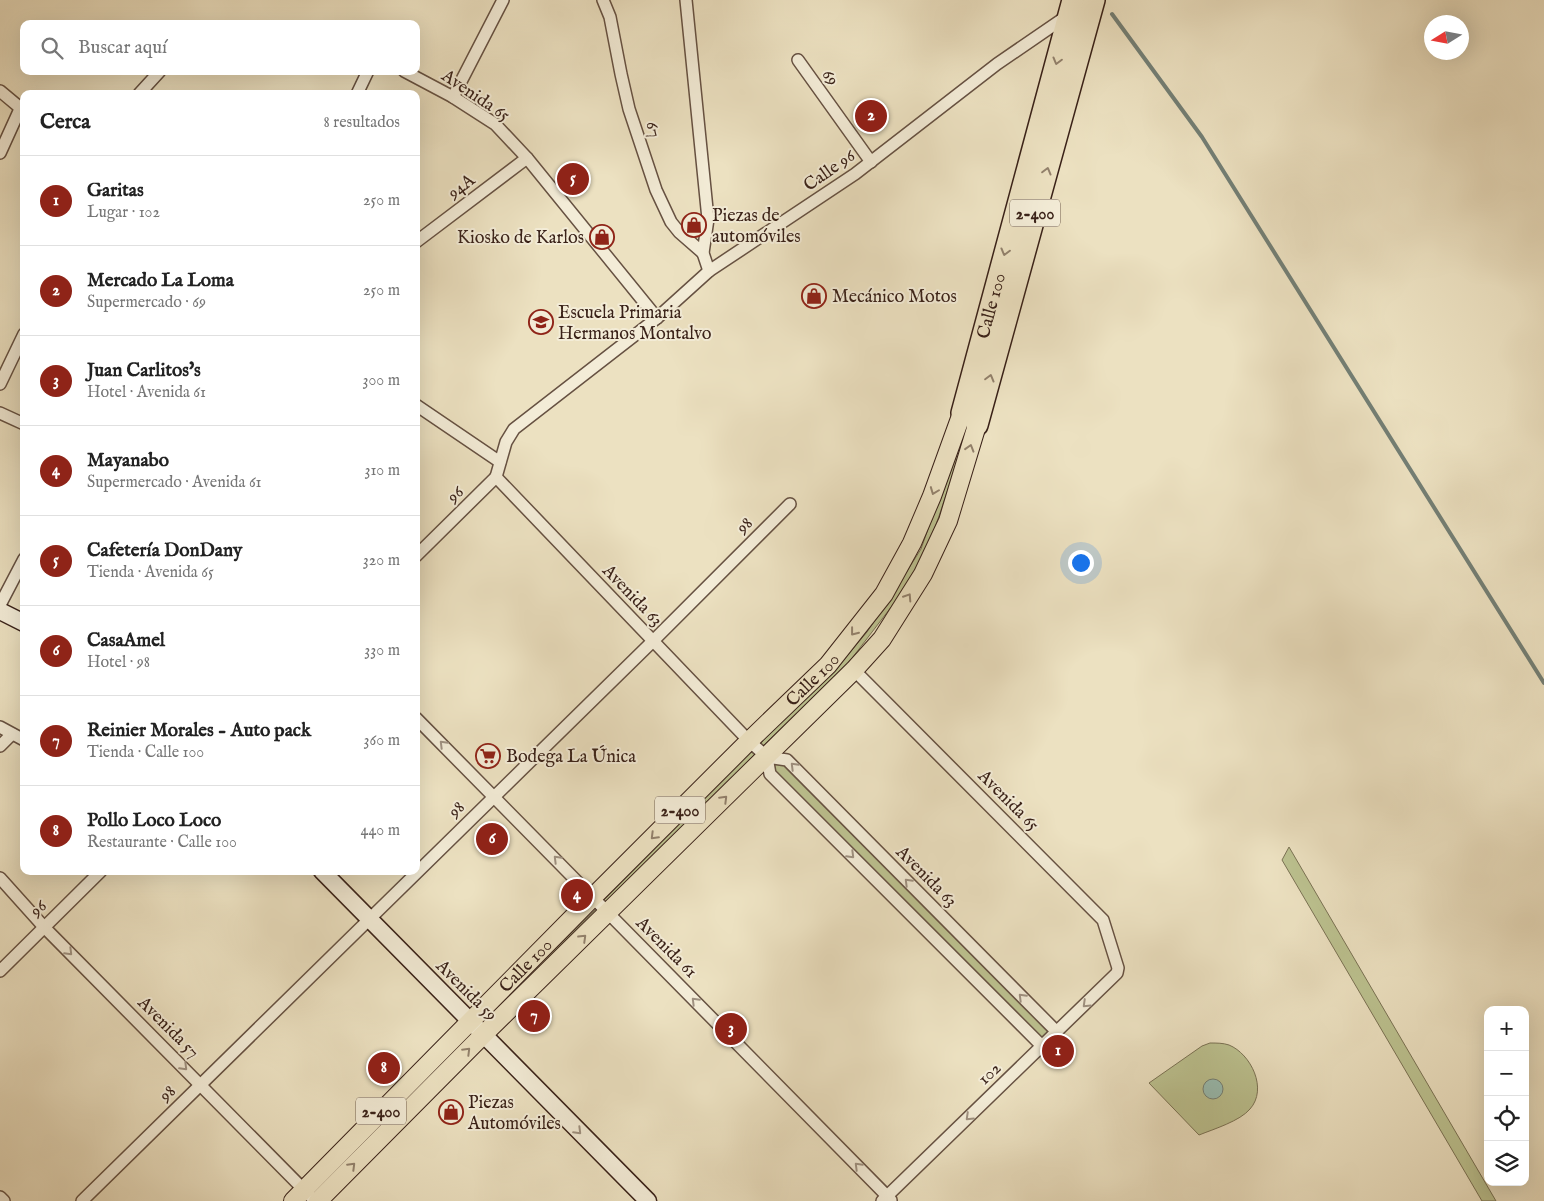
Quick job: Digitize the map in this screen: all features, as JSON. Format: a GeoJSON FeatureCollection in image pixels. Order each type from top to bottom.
{"type":"FeatureCollection","features":[{"type":"Feature","properties":{"kind":"highway","name":"Calle 100"},"geometry":{"type":"LineString","coordinates":[[969,419],[1094,0]]}},
{"type":"Feature","properties":{"kind":"highway","name":"Calle 100"},"geometry":{"type":"LineString","coordinates":[[969,419],[1071,7]]}},
{"type":"Feature","properties":{"kind":"main road","name":"Calle 100"},"geometry":{"type":"LineString","coordinates":[[307,1198],[483,1035],[767,757],[854,670],[882,638],[923,574],[948,521],[969,419]]}},
{"type":"Feature","properties":{"kind":"main road","name":"Calle 100"},"geometry":{"type":"LineString","coordinates":[[307,1198],[470,1022],[749,741],[828,665],[884,594],[912,543],[969,419]]}},
{"type":"Feature","properties":{"kind":"street"},"geometry":{"type":"LineString","coordinates":[[453,97],[503,0]]}},
{"type":"Feature","properties":{"kind":"street","name":"67"},"geometry":{"type":"LineString","coordinates":[[603,0],[610,16],[620,74],[629,109],[656,190],[671,222],[679,232],[703,253]]}},
{"type":"Feature","properties":{"kind":"street"},"geometry":{"type":"LineString","coordinates":[[686,0],[708,219],[703,253],[709,271]]}},
{"type":"Feature","properties":{"kind":"street","name":"Calle 96"},"geometry":{"type":"LineString","coordinates":[[496,477],[506,442],[514,429],[656,318],[709,271],[855,174],[1071,7],[1088,0]]}},
{"type":"Feature","properties":{"kind":"street","name":"69"},"geometry":{"type":"LineString","coordinates":[[798,60],[871,162]]}},
{"type":"Feature","properties":{"kind":"street"},"geometry":{"type":"LineString","coordinates":[[143,90],[156,75]]}},
{"type":"Feature","properties":{"kind":"street"},"geometry":{"type":"LineString","coordinates":[[359,90],[366,75]]}},
{"type":"Feature","properties":{"kind":"street","name":"Avenida 65"},"geometry":{"type":"LineString","coordinates":[[412,75],[453,97],[495,124],[527,158],[656,318]]}},
{"type":"Feature","properties":{"kind":"street"},"geometry":{"type":"LineString","coordinates":[[0,91],[20,108]]}},
{"type":"Feature","properties":{"kind":"street"},"geometry":{"type":"LineString","coordinates":[[0,153],[20,114]]}},
{"type":"Feature","properties":{"kind":"street","name":"94A"},"geometry":{"type":"LineString","coordinates":[[420,235],[527,158]]}},
{"type":"Feature","properties":{"kind":"street"},"geometry":{"type":"LineString","coordinates":[[0,384],[20,342]]}},
{"type":"Feature","properties":{"kind":"street"},"geometry":{"type":"LineString","coordinates":[[420,408],[500,462]]}},
{"type":"Feature","properties":{"kind":"street"},"geometry":{"type":"LineString","coordinates":[[0,413],[20,422]]}},
{"type":"Feature","properties":{"kind":"street","name":"Avenida 63"},"geometry":{"type":"LineString","coordinates":[[496,477],[749,741],[767,757],[787,760],[1057,1032]]}},
{"type":"Feature","properties":{"kind":"street","name":"96"},"geometry":{"type":"LineString","coordinates":[[420,552],[496,477]]}},
{"type":"Feature","properties":{"kind":"street","name":"98"},"geometry":{"type":"LineString","coordinates":[[420,870],[790,504]]}},
{"type":"Feature","properties":{"kind":"street"},"geometry":{"type":"LineString","coordinates":[[0,605],[20,567]]}},
{"type":"Feature","properties":{"kind":"street"},"geometry":{"type":"LineString","coordinates":[[0,611],[20,620]]}},
{"type":"Feature","properties":{"kind":"street","name":"Avenida 65"},"geometry":{"type":"LineString","coordinates":[[854,670],[1102,920],[1118,968]]}},
{"type":"Feature","properties":{"kind":"street","name":"Avenida 61"},"geometry":{"type":"LineString","coordinates":[[420,722],[594,896],[887,1199]]}},
{"type":"Feature","properties":{"kind":"street"},"geometry":{"type":"LineString","coordinates":[[0,728],[20,738]]}},
{"type":"Feature","properties":{"kind":"street"},"geometry":{"type":"LineString","coordinates":[[0,746],[12,734]]}},
{"type":"Feature","properties":{"kind":"street","name":"Avenida 63"},"geometry":{"type":"LineString","coordinates":[[767,757],[770,774],[1042,1046]]}},
{"type":"Feature","properties":{"kind":"street","name":"96"},"geometry":{"type":"LineString","coordinates":[[0,971],[97,875]]}},
{"type":"Feature","properties":{"kind":"street","name":"Avenida 59"},"geometry":{"type":"LineString","coordinates":[[326,875],[648,1201]]}},
{"type":"Feature","properties":{"kind":"street","name":"98"},"geometry":{"type":"LineString","coordinates":[[82,1201],[415,875]]}},
{"type":"Feature","properties":{"kind":"street","name":"Avenida 57"},"geometry":{"type":"LineString","coordinates":[[0,878],[44,927],[201,1084],[307,1198]]}},
{"type":"Feature","properties":{"kind":"street","name":"102"},"geometry":{"type":"LineString","coordinates":[[887,1199],[1117,973],[1118,968]]}},
{"type":"Feature","properties":{"kind":"street"},"geometry":{"type":"LineString","coordinates":[[0,1198],[4,1201]]}},
{"type":"Feature","properties":{"kind":"green space"},"geometry":{"type":"Polygon","coordinates":[[[972,416],[926,552],[895,602],[846,666],[763,746],[760,743],[841,663],[867,632],[890,598],[921,549],[961,435],[972,416]]]}},
{"type":"Feature","properties":{"kind":"green space"},"geometry":{"type":"Polygon","coordinates":[[[752,750],[756,753],[607,903],[604,900],[752,750]]]}},
{"type":"Feature","properties":{"kind":"green space"},"geometry":{"type":"Polygon","coordinates":[[[772,761],[785,763],[1051,1031],[1042,1041],[774,771],[772,761]]]}},
{"type":"Feature","properties":{"kind":"green space"},"geometry":{"type":"Polygon","coordinates":[[[1289,847],[1484,1180],[1484,1186],[1487,1186],[1496,1201],[1482,1201],[1282,860],[1289,847]]]}},
{"type":"Feature","properties":{"kind":"green space"},"geometry":{"type":"Polygon","coordinates":[[[597,908],[600,910],[483,1024],[481,1022],[597,908]]]}},
{"type":"Feature","properties":{"kind":"green space"},"geometry":{"type":"Polygon","coordinates":[[[1210,1043],[1229,1045],[1244,1056],[1254,1073],[1257,1082],[1257,1092],[1255,1101],[1246,1113],[1199,1135],[1149,1083],[1202,1046],[1210,1043]]]}},
{"type":"Feature","properties":{"kind":"water"},"geometry":{"type":"Polygon","coordinates":[[[1209,1079],[1217,1079],[1223,1085],[1223,1093],[1217,1099],[1209,1099],[1203,1093],[1203,1085],[1209,1079]]]}},
{"type":"Feature","properties":{"kind":"waterway"},"geometry":{"type":"LineString","coordinates":[[1112,14],[1202,137],[1544,683]]}},
{"type":"Feature","properties":{"kind":"place","name":"Mercado La Loma"},"geometry":{"type":"Point","coordinates":[871,116]}},
{"type":"Feature","properties":{"kind":"place","name":"Cafetería DonDany"},"geometry":{"type":"Point","coordinates":[573,179]}},
{"type":"Feature","properties":{"kind":"place","name":"Piezas de automóviles"},"geometry":{"type":"Point","coordinates":[694,225]}},
{"type":"Feature","properties":{"kind":"place","name":"Kiosko de Karlos"},"geometry":{"type":"Point","coordinates":[602,237]}},
{"type":"Feature","properties":{"kind":"place","name":"Mecánico Motos"},"geometry":{"type":"Point","coordinates":[814,296]}},
{"type":"Feature","properties":{"kind":"place","name":"Escuela Primaria Hermanos Montalvo"},"geometry":{"type":"Point","coordinates":[541,322]}},
{"type":"Feature","properties":{"kind":"place","name":"Bodega La Única"},"geometry":{"type":"Point","coordinates":[488,756]}},
{"type":"Feature","properties":{"kind":"place","name":"CasaAmel"},"geometry":{"type":"Point","coordinates":[492,839]}},
{"type":"Feature","properties":{"kind":"place","name":"Mayanabo"},"geometry":{"type":"Point","coordinates":[577,895]}},
{"type":"Feature","properties":{"kind":"place","name":"Reinier Morales - Auto pack"},"geometry":{"type":"Point","coordinates":[534,1016]}},
{"type":"Feature","properties":{"kind":"place","name":"Juan Carlitos's"},"geometry":{"type":"Point","coordinates":[731,1029]}},
{"type":"Feature","properties":{"kind":"place","name":"Garitas"},"geometry":{"type":"Point","coordinates":[1058,1051]}},
{"type":"Feature","properties":{"kind":"place","name":"Pollo Loco Loco"},"geometry":{"type":"Point","coordinates":[384,1068]}},
{"type":"Feature","properties":{"kind":"place","name":"Piezas Automóviles"},"geometry":{"type":"Point","coordinates":[451,1112]}}]}
